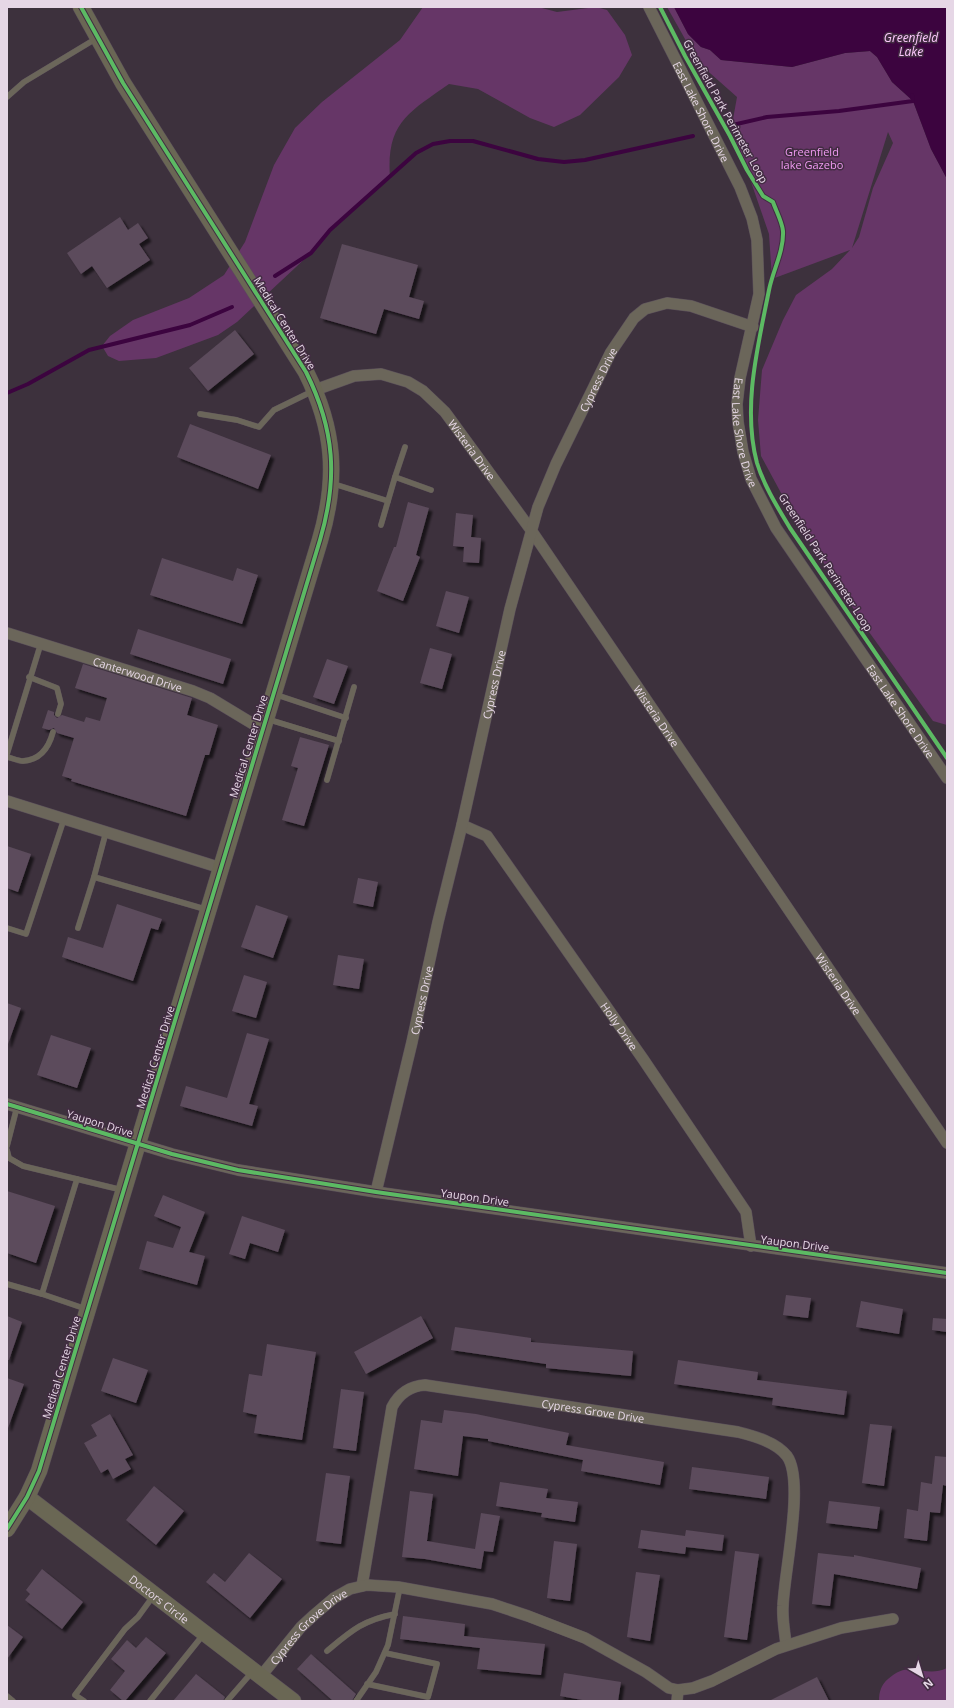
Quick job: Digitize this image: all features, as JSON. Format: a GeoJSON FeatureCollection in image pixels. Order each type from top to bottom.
{"type":"FeatureCollection","features":[{"type":"Feature","properties":{"kind":"street","name":"Medical Center Drive"},"geometry":{"type":"LineString","coordinates":[[7,1529],[27,1497],[39,1470],[139,1144],[325,523],[332,483],[330,445],[324,415],[315,390],[296,355],[123,83],[81,7]]}},
{"type":"Feature","properties":{"kind":"street","name":"East Lake Shore Drive"},"geometry":{"type":"LineString","coordinates":[[649,7],[731,167],[752,218],[757,240],[759,294],[740,378],[737,404],[738,422],[743,452],[751,479],[776,528],[947,778]]}},
{"type":"Feature","properties":{"kind":"street","name":"Cypress Drive"},"geometry":{"type":"LineString","coordinates":[[376,1192],[412,1042],[438,922],[462,825],[510,609],[538,507],[556,464],[611,352],[634,318],[645,309],[668,303],[691,306],[752,327]]}},
{"type":"Feature","properties":{"kind":"street","name":"Wisteria Drive"},"geometry":{"type":"LineString","coordinates":[[315,390],[348,378],[367,374],[396,378],[423,391],[434,400],[454,422],[531,530],[947,1143]]}},
{"type":"Feature","properties":{"kind":"street","name":"Canterwood Drive"},"geometry":{"type":"LineString","coordinates":[[7,633],[41,642],[201,694],[265,724]]}},
{"type":"Feature","properties":{"kind":"street"},"geometry":{"type":"LineString","coordinates":[[7,801],[221,868]]}},
{"type":"Feature","properties":{"kind":"street","name":"Holly Drive"},"geometry":{"type":"LineString","coordinates":[[462,825],[487,836],[625,1034],[746,1212],[751,1246]]}},
{"type":"Feature","properties":{"kind":"street","name":"Yaupon Drive"},"geometry":{"type":"LineString","coordinates":[[12,1106],[199,1161],[238,1170],[376,1192],[947,1273]]}},
{"type":"Feature","properties":{"kind":"street","name":"Cypress Grove Drive"},"geometry":{"type":"LineString","coordinates":[[362,1586],[392,1407],[402,1393],[417,1386],[425,1385],[738,1432],[767,1442],[782,1451],[787,1456],[794,1476],[792,1516],[782,1608],[786,1646]]}},
{"type":"Feature","properties":{"kind":"street","name":"Doctors Circle"},"geometry":{"type":"LineString","coordinates":[[27,1497],[257,1673],[286,1699]]}},
{"type":"Feature","properties":{"kind":"street","name":"Cypress Grove Drive"},"geometry":{"type":"LineString","coordinates":[[257,1673],[301,1627],[334,1598],[350,1589],[362,1586],[400,1587],[492,1604],[528,1616],[590,1640],[646,1672],[678,1695],[712,1681],[786,1646],[840,1628],[893,1619]]}},
{"type":"Feature","properties":{"kind":"lane"},"geometry":{"type":"LineString","coordinates":[[7,97],[24,82],[97,38]]}},
{"type":"Feature","properties":{"kind":"lane"},"geometry":{"type":"LineString","coordinates":[[200,414],[237,420],[259,427],[274,410],[315,390]]}},
{"type":"Feature","properties":{"kind":"lane"},"geometry":{"type":"LineString","coordinates":[[381,525],[405,447]]}},
{"type":"Feature","properties":{"kind":"lane"},"geometry":{"type":"LineString","coordinates":[[395,477],[431,490]]}},
{"type":"Feature","properties":{"kind":"lane"},"geometry":{"type":"LineString","coordinates":[[332,483],[388,501]]}},
{"type":"Feature","properties":{"kind":"lane"},"geometry":{"type":"LineString","coordinates":[[41,642],[29,677],[7,756],[23,761],[42,754],[51,741],[53,732]]}},
{"type":"Feature","properties":{"kind":"lane"},"geometry":{"type":"LineString","coordinates":[[29,677],[58,688],[61,704],[58,714]]}},
{"type":"Feature","properties":{"kind":"lane"},"geometry":{"type":"LineString","coordinates":[[327,780],[354,688]]}},
{"type":"Feature","properties":{"kind":"lane"},"geometry":{"type":"LineString","coordinates":[[274,694],[346,718]]}},
{"type":"Feature","properties":{"kind":"lane"},"geometry":{"type":"LineString","coordinates":[[265,724],[339,741]]}},
{"type":"Feature","properties":{"kind":"lane"},"geometry":{"type":"LineString","coordinates":[[7,928],[26,934],[64,819]]}},
{"type":"Feature","properties":{"kind":"lane"},"geometry":{"type":"LineString","coordinates":[[78,928],[106,832]]}},
{"type":"Feature","properties":{"kind":"lane"},"geometry":{"type":"LineString","coordinates":[[94,877],[208,910]]}},
{"type":"Feature","properties":{"kind":"lane"},"geometry":{"type":"LineString","coordinates":[[7,1146],[12,1106]]}},
{"type":"Feature","properties":{"kind":"lane"},"geometry":{"type":"LineString","coordinates":[[7,1150],[8,1159],[23,1166],[124,1191]]}},
{"type":"Feature","properties":{"kind":"lane"},"geometry":{"type":"LineString","coordinates":[[42,1294],[77,1179]]}},
{"type":"Feature","properties":{"kind":"lane"},"geometry":{"type":"LineString","coordinates":[[7,1284],[88,1310]]}},
{"type":"Feature","properties":{"kind":"lane"},"geometry":{"type":"LineString","coordinates":[[356,1701],[376,1672],[385,1653],[400,1587]]}},
{"type":"Feature","properties":{"kind":"lane"},"geometry":{"type":"LineString","coordinates":[[84,1701],[75,1694],[125,1629],[138,1617],[154,1595]]}},
{"type":"Feature","properties":{"kind":"lane"},"geometry":{"type":"LineString","coordinates":[[327,1651],[354,1628],[376,1617],[395,1614]]}},
{"type":"Feature","properties":{"kind":"lane"},"geometry":{"type":"LineString","coordinates":[[150,1701],[205,1633]]}},
{"type":"Feature","properties":{"kind":"lane"},"geometry":{"type":"LineString","coordinates":[[367,1684],[428,1696],[437,1664],[385,1653]]}},
{"type":"Feature","properties":{"kind":"lane"},"geometry":{"type":"LineString","coordinates":[[227,1701],[257,1673]]}},
{"type":"Feature","properties":{"kind":"lane"},"geometry":{"type":"LineString","coordinates":[[7,1696],[13,1701]]}},
{"type":"Feature","properties":{"kind":"green space"},"geometry":{"type":"Polygon","coordinates":[[[423,7],[538,7],[557,12],[596,7],[607,10],[625,35],[632,55],[619,77],[580,115],[554,127],[530,118],[478,89],[449,84],[411,112],[396,132],[392,144],[390,159],[390,178],[330,230],[311,253],[237,322],[218,335],[156,358],[119,361],[108,356],[102,346],[110,336],[133,320],[189,298],[224,275],[245,242],[274,165],[295,128],[322,102],[400,40],[423,7]]]}},
{"type":"Feature","properties":{"kind":"green space","name":"Greenfield lake Gazebo"},"geometry":{"type":"Polygon","coordinates":[[[667,7],[674,7],[688,34],[701,47],[710,50],[721,60],[792,67],[845,53],[870,51],[877,57],[892,82],[913,101],[931,149],[947,179],[947,725],[933,721],[864,625],[794,517],[761,456],[758,420],[762,370],[783,320],[796,295],[832,269],[850,250],[772,279],[769,234],[751,182],[730,136],[737,97],[702,66],[694,55],[667,7]],[[888,132],[852,248],[859,237],[873,188],[893,143],[888,132]]]}},
{"type":"Feature","properties":{"kind":"green space"},"geometry":{"type":"Polygon","coordinates":[[[947,1668],[947,1701],[879,1701],[882,1686],[896,1673],[910,1669],[939,1671],[947,1668]]]}},
{"type":"Feature","properties":{"kind":"water","name":"Greenfield Lake"},"geometry":{"type":"Polygon","coordinates":[[[674,7],[947,7],[947,179],[931,149],[913,101],[892,82],[877,57],[870,51],[845,53],[792,67],[721,60],[710,50],[701,47],[688,34],[674,7]]]}},
{"type":"Feature","properties":{"kind":"building"},"geometry":{"type":"Polygon","coordinates":[[[120,217],[128,230],[138,223],[148,238],[139,244],[150,260],[107,288],[92,266],[81,274],[67,253],[120,217]]]}},
{"type":"Feature","properties":{"kind":"building"},"geometry":{"type":"Polygon","coordinates":[[[342,244],[418,265],[409,297],[424,301],[419,319],[384,309],[376,334],[320,318],[342,244]]]}},
{"type":"Feature","properties":{"kind":"building"},"geometry":{"type":"Polygon","coordinates":[[[235,330],[254,354],[208,391],[189,368],[235,330]]]}},
{"type":"Feature","properties":{"kind":"building"},"geometry":{"type":"Polygon","coordinates":[[[190,424],[271,455],[258,489],[177,457],[190,424]]]}},
{"type":"Feature","properties":{"kind":"building"},"geometry":{"type":"Polygon","coordinates":[[[408,502],[429,508],[416,555],[420,557],[403,601],[377,591],[394,547],[396,547],[408,502]]]}},
{"type":"Feature","properties":{"kind":"building"},"geometry":{"type":"Polygon","coordinates":[[[456,513],[473,515],[471,537],[481,538],[479,563],[463,562],[464,547],[453,546],[456,513]]]}},
{"type":"Feature","properties":{"kind":"building"},"geometry":{"type":"Polygon","coordinates":[[[162,558],[233,581],[237,568],[258,575],[242,624],[150,595],[162,558]]]}},
{"type":"Feature","properties":{"kind":"building"},"geometry":{"type":"Polygon","coordinates":[[[446,591],[469,597],[459,633],[436,626],[446,591]]]}},
{"type":"Feature","properties":{"kind":"building"},"geometry":{"type":"Polygon","coordinates":[[[138,629],[231,659],[223,684],[130,654],[138,629]]]}},
{"type":"Feature","properties":{"kind":"building"},"geometry":{"type":"Polygon","coordinates":[[[430,648],[452,654],[442,689],[420,683],[430,648]]]}},
{"type":"Feature","properties":{"kind":"building"},"geometry":{"type":"Polygon","coordinates":[[[327,659],[348,666],[334,704],[313,697],[327,659]]]}},
{"type":"Feature","properties":{"kind":"building"},"geometry":{"type":"Polygon","coordinates":[[[83,664],[192,698],[187,715],[218,725],[209,755],[205,755],[186,816],[71,781],[72,779],[62,776],[74,738],[57,733],[54,728],[49,730],[42,728],[48,710],[54,712],[54,715],[57,718],[62,715],[84,722],[86,717],[100,721],[107,698],[75,688],[83,664]]]}},
{"type":"Feature","properties":{"kind":"building"},"geometry":{"type":"Polygon","coordinates":[[[300,737],[329,745],[304,826],[282,820],[298,768],[291,766],[300,737]]]}},
{"type":"Feature","properties":{"kind":"building"},"geometry":{"type":"Polygon","coordinates":[[[7,846],[31,854],[18,892],[7,888],[7,846]]]}},
{"type":"Feature","properties":{"kind":"building"},"geometry":{"type":"Polygon","coordinates":[[[358,878],[378,882],[373,907],[353,903],[358,878]]]}},
{"type":"Feature","properties":{"kind":"building"},"geometry":{"type":"Polygon","coordinates":[[[117,904],[162,919],[158,930],[151,928],[133,981],[62,957],[68,937],[103,948],[117,904]]]}},
{"type":"Feature","properties":{"kind":"building"},"geometry":{"type":"Polygon","coordinates":[[[256,905],[288,916],[273,958],[241,947],[256,905]]]}},
{"type":"Feature","properties":{"kind":"building"},"geometry":{"type":"Polygon","coordinates":[[[338,955],[364,959],[359,989],[333,985],[338,955]]]}},
{"type":"Feature","properties":{"kind":"building"},"geometry":{"type":"Polygon","coordinates":[[[244,975],[267,982],[256,1018],[232,1011],[244,975]]]}},
{"type":"Feature","properties":{"kind":"building"},"geometry":{"type":"Polygon","coordinates":[[[7,1003],[21,1008],[8,1044],[7,1044],[7,1003]]]}},
{"type":"Feature","properties":{"kind":"building"},"geometry":{"type":"Polygon","coordinates":[[[247,1033],[269,1039],[249,1104],[258,1106],[252,1126],[180,1106],[186,1086],[227,1098],[247,1033]]]}},
{"type":"Feature","properties":{"kind":"building"},"geometry":{"type":"Polygon","coordinates":[[[51,1035],[91,1048],[77,1088],[37,1075],[51,1035]]]}},
{"type":"Feature","properties":{"kind":"building"},"geometry":{"type":"Polygon","coordinates":[[[7,1191],[55,1206],[36,1263],[7,1253],[7,1191]]]}},
{"type":"Feature","properties":{"kind":"building"},"geometry":{"type":"Polygon","coordinates":[[[163,1195],[205,1212],[189,1252],[205,1256],[197,1285],[139,1269],[147,1241],[173,1248],[181,1227],[154,1216],[163,1195]]]}},
{"type":"Feature","properties":{"kind":"building"},"geometry":{"type":"Polygon","coordinates":[[[242,1216],[285,1230],[278,1252],[250,1243],[245,1259],[229,1254],[242,1216]]]}},
{"type":"Feature","properties":{"kind":"building"},"geometry":{"type":"Polygon","coordinates":[[[786,1295],[811,1298],[808,1318],[783,1315],[786,1295]]]}},
{"type":"Feature","properties":{"kind":"building"},"geometry":{"type":"Polygon","coordinates":[[[861,1301],[903,1309],[899,1334],[856,1327],[861,1301]]]}},
{"type":"Feature","properties":{"kind":"building"},"geometry":{"type":"Polygon","coordinates":[[[7,1316],[22,1322],[9,1360],[7,1360],[7,1316]]]}},
{"type":"Feature","properties":{"kind":"building"},"geometry":{"type":"Polygon","coordinates":[[[421,1316],[433,1338],[366,1374],[354,1352],[421,1316]]]}},
{"type":"Feature","properties":{"kind":"building"},"geometry":{"type":"Polygon","coordinates":[[[933,1318],[947,1319],[947,1332],[932,1330],[933,1318]]]}},
{"type":"Feature","properties":{"kind":"building"},"geometry":{"type":"Polygon","coordinates":[[[455,1327],[531,1338],[531,1342],[633,1351],[631,1376],[546,1368],[546,1364],[451,1350],[455,1327]]]}},
{"type":"Feature","properties":{"kind":"building"},"geometry":{"type":"Polygon","coordinates":[[[267,1344],[316,1352],[302,1440],[254,1433],[257,1415],[243,1412],[249,1374],[262,1376],[267,1344]]]}},
{"type":"Feature","properties":{"kind":"building"},"geometry":{"type":"Polygon","coordinates":[[[113,1358],[148,1370],[136,1403],[101,1391],[113,1358]]]}},
{"type":"Feature","properties":{"kind":"building"},"geometry":{"type":"Polygon","coordinates":[[[678,1360],[758,1372],[757,1380],[847,1391],[844,1415],[772,1405],[773,1398],[674,1384],[678,1360]]]}},
{"type":"Feature","properties":{"kind":"building"},"geometry":{"type":"Polygon","coordinates":[[[7,1378],[24,1384],[8,1428],[7,1427],[7,1378]]]}},
{"type":"Feature","properties":{"kind":"building"},"geometry":{"type":"Polygon","coordinates":[[[341,1389],[364,1392],[356,1451],[333,1448],[341,1389]]]}},
{"type":"Feature","properties":{"kind":"building"},"geometry":{"type":"Polygon","coordinates":[[[444,1410],[476,1414],[569,1433],[566,1445],[664,1462],[660,1485],[581,1471],[583,1460],[488,1441],[488,1439],[463,1436],[458,1476],[414,1469],[421,1420],[442,1423],[444,1410]]]}},
{"type":"Feature","properties":{"kind":"building"},"geometry":{"type":"Polygon","coordinates":[[[110,1414],[133,1455],[125,1459],[131,1469],[113,1479],[108,1469],[101,1473],[84,1443],[97,1436],[91,1425],[110,1414]]]}},
{"type":"Feature","properties":{"kind":"building"},"geometry":{"type":"Polygon","coordinates":[[[870,1424],[892,1426],[884,1486],[862,1483],[870,1424]]]}},
{"type":"Feature","properties":{"kind":"building"},"geometry":{"type":"Polygon","coordinates":[[[935,1456],[947,1457],[947,1486],[943,1485],[940,1513],[930,1512],[927,1541],[904,1538],[907,1509],[918,1511],[921,1482],[932,1484],[935,1456]]]}},
{"type":"Feature","properties":{"kind":"building"},"geometry":{"type":"Polygon","coordinates":[[[692,1467],[769,1477],[766,1499],[689,1489],[692,1467]]]}},
{"type":"Feature","properties":{"kind":"building"},"geometry":{"type":"Polygon","coordinates":[[[326,1473],[350,1476],[341,1544],[316,1541],[326,1473]]]}},
{"type":"Feature","properties":{"kind":"building"},"geometry":{"type":"Polygon","coordinates":[[[500,1482],[548,1489],[546,1498],[578,1502],[575,1522],[541,1517],[542,1513],[496,1506],[500,1482]]]}},
{"type":"Feature","properties":{"kind":"building"},"geometry":{"type":"Polygon","coordinates":[[[154,1486],[184,1511],[156,1545],[126,1520],[154,1486]]]}},
{"type":"Feature","properties":{"kind":"building"},"geometry":{"type":"Polygon","coordinates":[[[410,1491],[433,1494],[427,1541],[475,1549],[481,1513],[500,1516],[493,1552],[484,1551],[481,1569],[425,1559],[402,1557],[410,1491]]]}},
{"type":"Feature","properties":{"kind":"building"},"geometry":{"type":"Polygon","coordinates":[[[829,1501],[880,1507],[877,1529],[826,1523],[829,1501]]]}},
{"type":"Feature","properties":{"kind":"building"},"geometry":{"type":"Polygon","coordinates":[[[641,1530],[685,1536],[686,1530],[724,1535],[722,1551],[686,1547],[685,1554],[638,1548],[641,1530]]]}},
{"type":"Feature","properties":{"kind":"building"},"geometry":{"type":"Polygon","coordinates":[[[554,1541],[577,1544],[570,1601],[547,1598],[554,1541]]]}},
{"type":"Feature","properties":{"kind":"building"},"geometry":{"type":"Polygon","coordinates":[[[735,1551],[759,1554],[747,1640],[724,1637],[735,1551]]]}},
{"type":"Feature","properties":{"kind":"building"},"geometry":{"type":"Polygon","coordinates":[[[249,1553],[282,1579],[250,1618],[206,1582],[214,1573],[225,1582],[249,1553]]]}},
{"type":"Feature","properties":{"kind":"building"},"geometry":{"type":"Polygon","coordinates":[[[818,1553],[854,1557],[854,1555],[921,1568],[917,1589],[834,1574],[830,1606],[812,1604],[818,1553]]]}},
{"type":"Feature","properties":{"kind":"building"},"geometry":{"type":"Polygon","coordinates":[[[42,1569],[83,1602],[62,1629],[25,1600],[30,1594],[26,1590],[42,1569]]]}},
{"type":"Feature","properties":{"kind":"building"},"geometry":{"type":"Polygon","coordinates":[[[636,1572],[660,1575],[650,1641],[627,1637],[636,1572]]]}},
{"type":"Feature","properties":{"kind":"building"},"geometry":{"type":"Polygon","coordinates":[[[403,1616],[465,1624],[464,1636],[545,1644],[541,1675],[477,1669],[480,1648],[400,1639],[403,1616]]]}},
{"type":"Feature","properties":{"kind":"building"},"geometry":{"type":"Polygon","coordinates":[[[7,1625],[23,1637],[7,1659],[7,1625]]]}},
{"type":"Feature","properties":{"kind":"building"},"geometry":{"type":"Polygon","coordinates":[[[146,1637],[166,1653],[125,1701],[123,1701],[110,1690],[125,1671],[111,1659],[127,1640],[136,1648],[146,1637]]]}},
{"type":"Feature","properties":{"kind":"building"},"geometry":{"type":"Polygon","coordinates":[[[311,1654],[356,1694],[352,1701],[333,1701],[297,1669],[311,1654]]]}},
{"type":"Feature","properties":{"kind":"building"},"geometry":{"type":"Polygon","coordinates":[[[564,1673],[621,1682],[618,1701],[588,1701],[560,1696],[564,1673]]]}},
{"type":"Feature","properties":{"kind":"building"},"geometry":{"type":"Polygon","coordinates":[[[196,1674],[225,1697],[223,1701],[173,1701],[196,1674]]]}},
{"type":"Feature","properties":{"kind":"building"},"geometry":{"type":"Polygon","coordinates":[[[817,1677],[829,1701],[769,1701],[817,1677]]]}},
{"type":"Feature","properties":{"kind":"waterway"},"geometry":{"type":"LineString","coordinates":[[728,126],[767,117],[839,111],[913,101],[912,95]]}},
{"type":"Feature","properties":{"kind":"waterway"},"geometry":{"type":"LineString","coordinates":[[275,276],[311,253],[330,230],[416,153],[433,144],[450,141],[473,141],[538,159],[564,162],[585,160],[693,136]]}},
{"type":"Feature","properties":{"kind":"waterway"},"geometry":{"type":"LineString","coordinates":[[7,393],[28,384],[89,350],[190,325],[232,307]]}},
{"type":"Feature","properties":{"kind":"cycle path"},"geometry":{"type":"LineString","coordinates":[[7,1529],[27,1497],[39,1471],[320,540],[326,518],[331,475],[331,455],[323,414],[316,393],[306,372],[123,83],[81,7]]}},
{"type":"Feature","properties":{"kind":"cycle path","name":"Greenfield Park Perimeter Loop"},"geometry":{"type":"LineString","coordinates":[[660,7],[747,170],[763,196],[773,202],[783,231],[782,246],[769,290],[760,333],[751,398],[753,442],[757,463],[763,480],[790,528],[947,758]]}},
{"type":"Feature","properties":{"kind":"cycle path"},"geometry":{"type":"LineString","coordinates":[[7,1104],[172,1154],[238,1170],[376,1192],[947,1273]]}}]}
